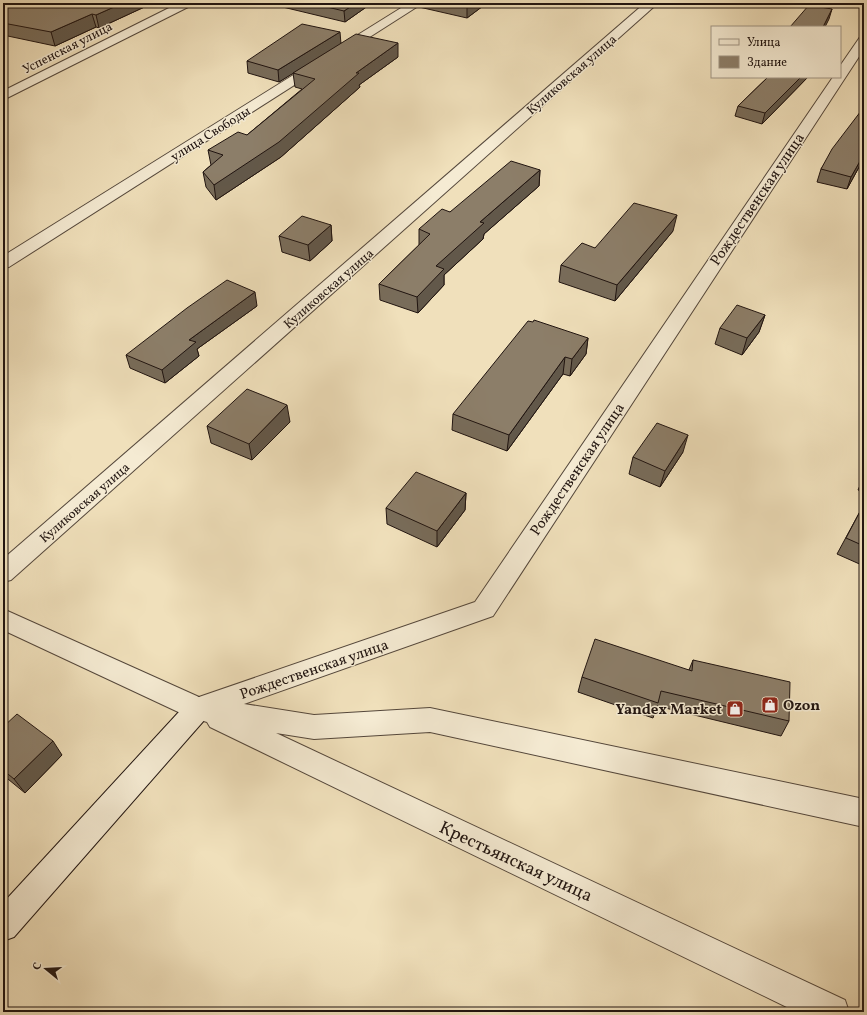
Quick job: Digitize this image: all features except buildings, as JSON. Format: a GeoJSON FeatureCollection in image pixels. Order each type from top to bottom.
{"type":"FeatureCollection","features":[{"type":"Feature","properties":{"kind":"street","name":"Успенская улица"},"geometry":{"type":"LineString","coordinates":[[3,96],[188,3]]}},
{"type":"Feature","properties":{"kind":"street","name":"улица Свободы"},"geometry":{"type":"LineString","coordinates":[[3,263],[417,3]]}},
{"type":"Feature","properties":{"kind":"street","name":"Куликовская улица"},"geometry":{"type":"LineString","coordinates":[[3,573],[652,3]]}},
{"type":"Feature","properties":{"kind":"street","name":"Рождественская улица"},"geometry":{"type":"LineString","coordinates":[[841,74],[864,40]]}},
{"type":"Feature","properties":{"kind":"street","name":"Рождественская улица"},"geometry":{"type":"LineString","coordinates":[[198,710],[484,609],[839,78]]}},
{"type":"Feature","properties":{"kind":"street","name":"Крестьянская улица"},"geometry":{"type":"LineString","coordinates":[[3,619],[198,710],[833,1012]]}},
{"type":"Feature","properties":{"kind":"street"},"geometry":{"type":"LineString","coordinates":[[3,926],[198,710],[314,728],[430,720],[864,813]]}},
{"type":"Feature","properties":{"kind":"place","name":"Ozon"},"geometry":{"type":"Point","coordinates":[770,705]}},
{"type":"Feature","properties":{"kind":"place","name":"Yandex Market"},"geometry":{"type":"Point","coordinates":[735,709]}}]}
